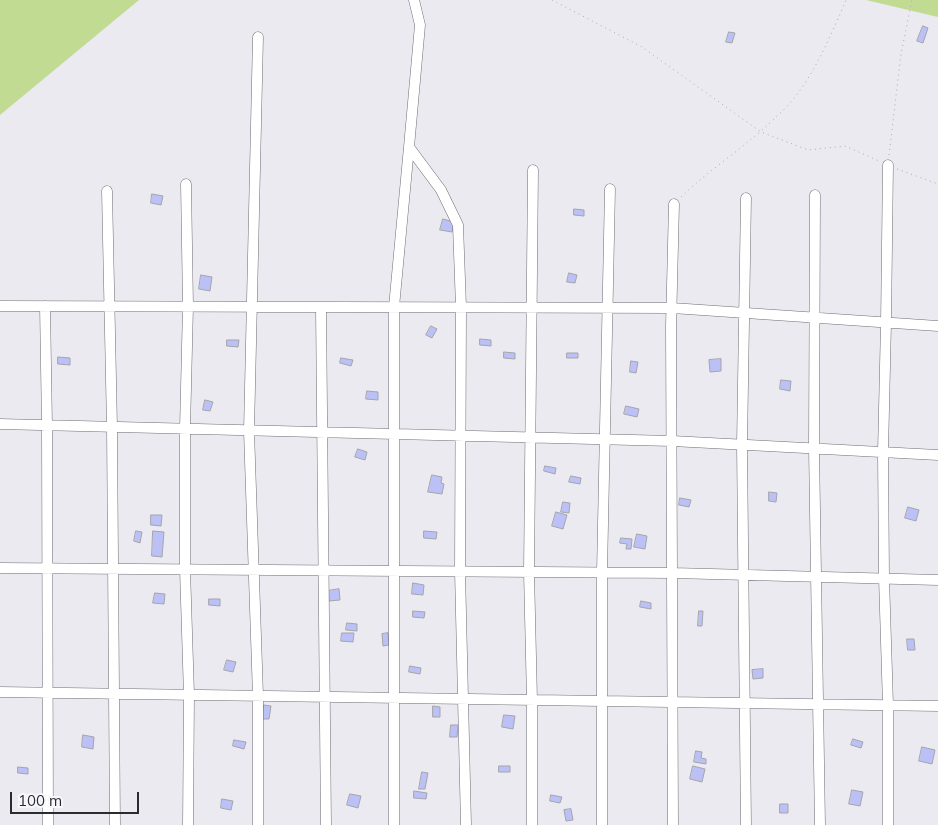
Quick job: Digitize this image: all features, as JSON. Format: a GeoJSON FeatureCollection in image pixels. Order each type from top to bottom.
{"type":"FeatureCollection","features":[{"type":"Feature","properties":{"kind":"street"},"geometry":{"type":"LineString","coordinates":[[394,825],[394,307],[420,25],[414,0]]}},
{"type":"Feature","properties":{"kind":"street"},"geometry":{"type":"LineString","coordinates":[[258,37],[249,431],[258,696],[258,825]]}},
{"type":"Feature","properties":{"kind":"street"},"geometry":{"type":"LineString","coordinates":[[410,147],[441,190],[458,225],[461,307],[460,571],[466,825]]}},
{"type":"Feature","properties":{"kind":"street"},"geometry":{"type":"LineString","coordinates":[[888,165],[883,452],[888,705],[888,825]]}},
{"type":"Feature","properties":{"kind":"street"},"geometry":{"type":"LineString","coordinates":[[532,825],[529,572],[533,170]]}},
{"type":"Feature","properties":{"kind":"street"},"geometry":{"type":"LineString","coordinates":[[186,184],[188,306],[185,429],[185,570],[189,694],[188,825]]}},
{"type":"Feature","properties":{"kind":"street"},"geometry":{"type":"LineString","coordinates":[[602,825],[602,572],[610,189]]}},
{"type":"Feature","properties":{"kind":"street"},"geometry":{"type":"LineString","coordinates":[[107,191],[112,427],[115,825]]}},
{"type":"Feature","properties":{"kind":"street"},"geometry":{"type":"LineString","coordinates":[[814,195],[814,448],[820,825]]}},
{"type":"Feature","properties":{"kind":"street"},"geometry":{"type":"LineString","coordinates":[[746,198],[742,445],[746,825]]}},
{"type":"Feature","properties":{"kind":"street"},"geometry":{"type":"LineString","coordinates":[[673,825],[672,308],[674,204]]}},
{"type":"Feature","properties":{"kind":"street"},"geometry":{"type":"LineString","coordinates":[[0,306],[672,308],[938,326]]}},
{"type":"Feature","properties":{"kind":"street"},"geometry":{"type":"LineString","coordinates":[[45,306],[48,825]]}},
{"type":"Feature","properties":{"kind":"street"},"geometry":{"type":"LineString","coordinates":[[321,307],[326,825]]}},
{"type":"Feature","properties":{"kind":"street"},"geometry":{"type":"LineString","coordinates":[[0,424],[672,441],[938,455]]}},
{"type":"Feature","properties":{"kind":"street"},"geometry":{"type":"LineString","coordinates":[[0,568],[602,572],[938,580]]}},
{"type":"Feature","properties":{"kind":"street"},"geometry":{"type":"LineString","coordinates":[[0,692],[938,706]]}},
{"type":"Feature","properties":{"kind":"path"},"geometry":{"type":"LineString","coordinates":[[552,0],[642,47],[761,132],[808,150],[845,146],[938,184]]}},
{"type":"Feature","properties":{"kind":"path"},"geometry":{"type":"LineString","coordinates":[[674,204],[697,182],[761,132],[791,103],[806,82],[829,40],[846,0]]}},
{"type":"Feature","properties":{"kind":"path"},"geometry":{"type":"LineString","coordinates":[[888,165],[901,54],[912,0]]}},
{"type":"Feature","properties":{"kind":"green space"},"geometry":{"type":"Polygon","coordinates":[[[0,0],[139,0],[0,115],[0,0]]]}},
{"type":"Feature","properties":{"kind":"green space"},"geometry":{"type":"Polygon","coordinates":[[[866,0],[938,0],[938,17],[866,0]]]}},
{"type":"Feature","properties":{"kind":"building"},"geometry":{"type":"Polygon","coordinates":[[[923,26],[928,28],[923,43],[917,41],[923,26]]]}},
{"type":"Feature","properties":{"kind":"building"},"geometry":{"type":"Polygon","coordinates":[[[729,32],[735,33],[732,43],[726,42],[729,32]]]}},
{"type":"Feature","properties":{"kind":"building"},"geometry":{"type":"Polygon","coordinates":[[[152,194],[163,196],[161,205],[151,203],[152,194]]]}},
{"type":"Feature","properties":{"kind":"building"},"geometry":{"type":"Polygon","coordinates":[[[574,209],[584,210],[584,216],[574,215],[574,209]]]}},
{"type":"Feature","properties":{"kind":"building"},"geometry":{"type":"Polygon","coordinates":[[[443,219],[454,222],[452,232],[440,230],[443,219]]]}},
{"type":"Feature","properties":{"kind":"building"},"geometry":{"type":"Polygon","coordinates":[[[569,273],[577,275],[575,283],[567,282],[569,273]]]}},
{"type":"Feature","properties":{"kind":"building"},"geometry":{"type":"Polygon","coordinates":[[[201,275],[212,277],[210,291],[199,289],[201,275]]]}},
{"type":"Feature","properties":{"kind":"building"},"geometry":{"type":"Polygon","coordinates":[[[431,326],[437,329],[432,338],[426,335],[431,326]]]}},
{"type":"Feature","properties":{"kind":"building"},"geometry":{"type":"Polygon","coordinates":[[[480,339],[491,340],[491,346],[480,345],[480,339]]]}},
{"type":"Feature","properties":{"kind":"building"},"geometry":{"type":"Polygon","coordinates":[[[227,340],[239,340],[238,347],[227,346],[227,340]]]}},
{"type":"Feature","properties":{"kind":"building"},"geometry":{"type":"Polygon","coordinates":[[[504,352],[515,353],[515,359],[504,358],[504,352]]]}},
{"type":"Feature","properties":{"kind":"building"},"geometry":{"type":"Polygon","coordinates":[[[567,353],[578,353],[578,358],[567,358],[567,353]]]}},
{"type":"Feature","properties":{"kind":"building"},"geometry":{"type":"Polygon","coordinates":[[[58,357],[70,358],[70,365],[58,364],[58,357]]]}},
{"type":"Feature","properties":{"kind":"building"},"geometry":{"type":"Polygon","coordinates":[[[341,358],[353,360],[351,366],[340,363],[341,358]]]}},
{"type":"Feature","properties":{"kind":"building"},"geometry":{"type":"Polygon","coordinates":[[[721,359],[721,371],[710,372],[709,360],[721,359]]]}},
{"type":"Feature","properties":{"kind":"building"},"geometry":{"type":"Polygon","coordinates":[[[631,361],[638,362],[636,373],[630,372],[631,361]]]}},
{"type":"Feature","properties":{"kind":"building"},"geometry":{"type":"Polygon","coordinates":[[[781,380],[791,381],[790,391],[780,389],[781,380]]]}},
{"type":"Feature","properties":{"kind":"building"},"geometry":{"type":"Polygon","coordinates":[[[367,391],[378,392],[378,400],[366,399],[367,391]]]}},
{"type":"Feature","properties":{"kind":"building"},"geometry":{"type":"Polygon","coordinates":[[[205,400],[213,402],[210,411],[203,410],[205,400]]]}},
{"type":"Feature","properties":{"kind":"building"},"geometry":{"type":"Polygon","coordinates":[[[626,406],[639,409],[637,417],[624,414],[626,406]]]}},
{"type":"Feature","properties":{"kind":"building"},"geometry":{"type":"Polygon","coordinates":[[[358,449],[367,452],[365,460],[355,457],[358,449]]]}},
{"type":"Feature","properties":{"kind":"building"},"geometry":{"type":"Polygon","coordinates":[[[545,466],[556,468],[555,474],[544,471],[545,466]]]}},
{"type":"Feature","properties":{"kind":"building"},"geometry":{"type":"Polygon","coordinates":[[[432,475],[442,477],[441,483],[444,484],[442,494],[428,492],[432,475]]]}},
{"type":"Feature","properties":{"kind":"building"},"geometry":{"type":"Polygon","coordinates":[[[571,476],[581,478],[580,484],[569,482],[571,476]]]}},
{"type":"Feature","properties":{"kind":"building"},"geometry":{"type":"Polygon","coordinates":[[[769,492],[777,493],[776,502],[769,501],[769,492]]]}},
{"type":"Feature","properties":{"kind":"building"},"geometry":{"type":"Polygon","coordinates":[[[680,498],[691,500],[689,507],[679,505],[680,498]]]}},
{"type":"Feature","properties":{"kind":"building"},"geometry":{"type":"Polygon","coordinates":[[[563,502],[570,503],[569,513],[561,512],[563,502]]]}},
{"type":"Feature","properties":{"kind":"building"},"geometry":{"type":"Polygon","coordinates":[[[908,507],[919,510],[916,521],[905,518],[908,507]]]}},
{"type":"Feature","properties":{"kind":"building"},"geometry":{"type":"Polygon","coordinates":[[[556,512],[567,515],[563,529],[552,526],[556,512]]]}},
{"type":"Feature","properties":{"kind":"building"},"geometry":{"type":"Polygon","coordinates":[[[151,515],[162,515],[161,526],[151,525],[151,515]]]}},
{"type":"Feature","properties":{"kind":"building"},"geometry":{"type":"Polygon","coordinates":[[[136,531],[142,532],[140,543],[134,541],[136,531]]]}},
{"type":"Feature","properties":{"kind":"building"},"geometry":{"type":"Polygon","coordinates":[[[153,531],[164,532],[162,557],[152,556],[153,531]]]}},
{"type":"Feature","properties":{"kind":"building"},"geometry":{"type":"Polygon","coordinates":[[[424,531],[437,532],[436,539],[424,538],[424,531]]]}},
{"type":"Feature","properties":{"kind":"building"},"geometry":{"type":"Polygon","coordinates":[[[637,534],[647,536],[645,549],[634,547],[637,534]]]}},
{"type":"Feature","properties":{"kind":"building"},"geometry":{"type":"Polygon","coordinates":[[[621,538],[632,539],[631,549],[626,549],[627,544],[620,543],[621,538]]]}},
{"type":"Feature","properties":{"kind":"building"},"geometry":{"type":"Polygon","coordinates":[[[413,583],[424,585],[423,595],[412,594],[413,583]]]}},
{"type":"Feature","properties":{"kind":"building"},"geometry":{"type":"Polygon","coordinates":[[[339,589],[340,600],[329,601],[328,591],[339,589]]]}},
{"type":"Feature","properties":{"kind":"building"},"geometry":{"type":"Polygon","coordinates":[[[155,593],[165,594],[164,604],[153,603],[155,593]]]}},
{"type":"Feature","properties":{"kind":"building"},"geometry":{"type":"Polygon","coordinates":[[[209,599],[220,599],[220,606],[209,605],[209,599]]]}},
{"type":"Feature","properties":{"kind":"building"},"geometry":{"type":"Polygon","coordinates":[[[641,601],[651,603],[651,609],[640,607],[641,601]]]}},
{"type":"Feature","properties":{"kind":"building"},"geometry":{"type":"Polygon","coordinates":[[[413,611],[425,612],[424,618],[413,617],[413,611]]]}},
{"type":"Feature","properties":{"kind":"building"},"geometry":{"type":"Polygon","coordinates":[[[699,611],[703,611],[702,626],[698,626],[699,611]]]}},
{"type":"Feature","properties":{"kind":"building"},"geometry":{"type":"Polygon","coordinates":[[[347,623],[357,624],[357,631],[346,630],[347,623]]]}},
{"type":"Feature","properties":{"kind":"building"},"geometry":{"type":"Polygon","coordinates":[[[342,633],[354,633],[353,642],[341,641],[342,633]]]}},
{"type":"Feature","properties":{"kind":"building"},"geometry":{"type":"Polygon","coordinates":[[[388,633],[389,645],[383,646],[382,634],[388,633]]]}},
{"type":"Feature","properties":{"kind":"building"},"geometry":{"type":"Polygon","coordinates":[[[907,639],[914,639],[915,650],[908,650],[907,639]]]}},
{"type":"Feature","properties":{"kind":"building"},"geometry":{"type":"Polygon","coordinates":[[[227,660],[236,662],[233,672],[224,670],[227,660]]]}},
{"type":"Feature","properties":{"kind":"building"},"geometry":{"type":"Polygon","coordinates":[[[410,666],[421,668],[420,674],[409,672],[410,666]]]}},
{"type":"Feature","properties":{"kind":"building"},"geometry":{"type":"Polygon","coordinates":[[[763,669],[763,678],[753,679],[752,670],[763,669]]]}},
{"type":"Feature","properties":{"kind":"building"},"geometry":{"type":"Polygon","coordinates":[[[264,705],[271,706],[269,719],[263,719],[264,705]]]}},
{"type":"Feature","properties":{"kind":"building"},"geometry":{"type":"Polygon","coordinates":[[[433,706],[440,707],[440,717],[433,717],[433,706]]]}},
{"type":"Feature","properties":{"kind":"building"},"geometry":{"type":"Polygon","coordinates":[[[504,715],[515,716],[513,729],[502,727],[504,715]]]}},
{"type":"Feature","properties":{"kind":"building"},"geometry":{"type":"Polygon","coordinates":[[[451,725],[458,725],[457,737],[450,737],[451,725]]]}},
{"type":"Feature","properties":{"kind":"building"},"geometry":{"type":"Polygon","coordinates":[[[83,735],[94,737],[93,749],[82,747],[83,735]]]}},
{"type":"Feature","properties":{"kind":"building"},"geometry":{"type":"Polygon","coordinates":[[[853,739],[863,742],[861,748],[851,745],[853,739]]]}},
{"type":"Feature","properties":{"kind":"building"},"geometry":{"type":"Polygon","coordinates":[[[234,740],[246,742],[244,749],[233,746],[234,740]]]}},
{"type":"Feature","properties":{"kind":"building"},"geometry":{"type":"Polygon","coordinates":[[[922,747],[935,750],[932,764],[919,761],[922,747]]]}},
{"type":"Feature","properties":{"kind":"building"},"geometry":{"type":"Polygon","coordinates":[[[696,751],[702,752],[701,758],[706,759],[706,764],[694,762],[696,751]]]}},
{"type":"Feature","properties":{"kind":"building"},"geometry":{"type":"Polygon","coordinates":[[[499,766],[510,766],[510,772],[499,772],[499,766]]]}},
{"type":"Feature","properties":{"kind":"building"},"geometry":{"type":"Polygon","coordinates":[[[693,766],[705,769],[702,782],[690,779],[693,766]]]}},
{"type":"Feature","properties":{"kind":"building"},"geometry":{"type":"Polygon","coordinates":[[[18,767],[28,768],[28,774],[18,773],[18,767]]]}},
{"type":"Feature","properties":{"kind":"building"},"geometry":{"type":"Polygon","coordinates":[[[422,772],[428,773],[425,789],[419,789],[422,772]]]}},
{"type":"Feature","properties":{"kind":"building"},"geometry":{"type":"Polygon","coordinates":[[[852,790],[863,792],[860,806],[849,804],[852,790]]]}},
{"type":"Feature","properties":{"kind":"building"},"geometry":{"type":"Polygon","coordinates":[[[414,791],[427,793],[426,799],[414,798],[414,791]]]}},
{"type":"Feature","properties":{"kind":"building"},"geometry":{"type":"Polygon","coordinates":[[[350,794],[361,796],[358,808],[347,805],[350,794]]]}},
{"type":"Feature","properties":{"kind":"building"},"geometry":{"type":"Polygon","coordinates":[[[551,795],[562,797],[560,803],[550,801],[551,795]]]}},
{"type":"Feature","properties":{"kind":"building"},"geometry":{"type":"Polygon","coordinates":[[[222,799],[233,801],[231,810],[221,808],[222,799]]]}},
{"type":"Feature","properties":{"kind":"building"},"geometry":{"type":"Polygon","coordinates":[[[780,804],[788,804],[788,813],[780,813],[780,804]]]}},
{"type":"Feature","properties":{"kind":"building"},"geometry":{"type":"Polygon","coordinates":[[[571,809],[573,820],[566,821],[564,810],[571,809]]]}}]}
